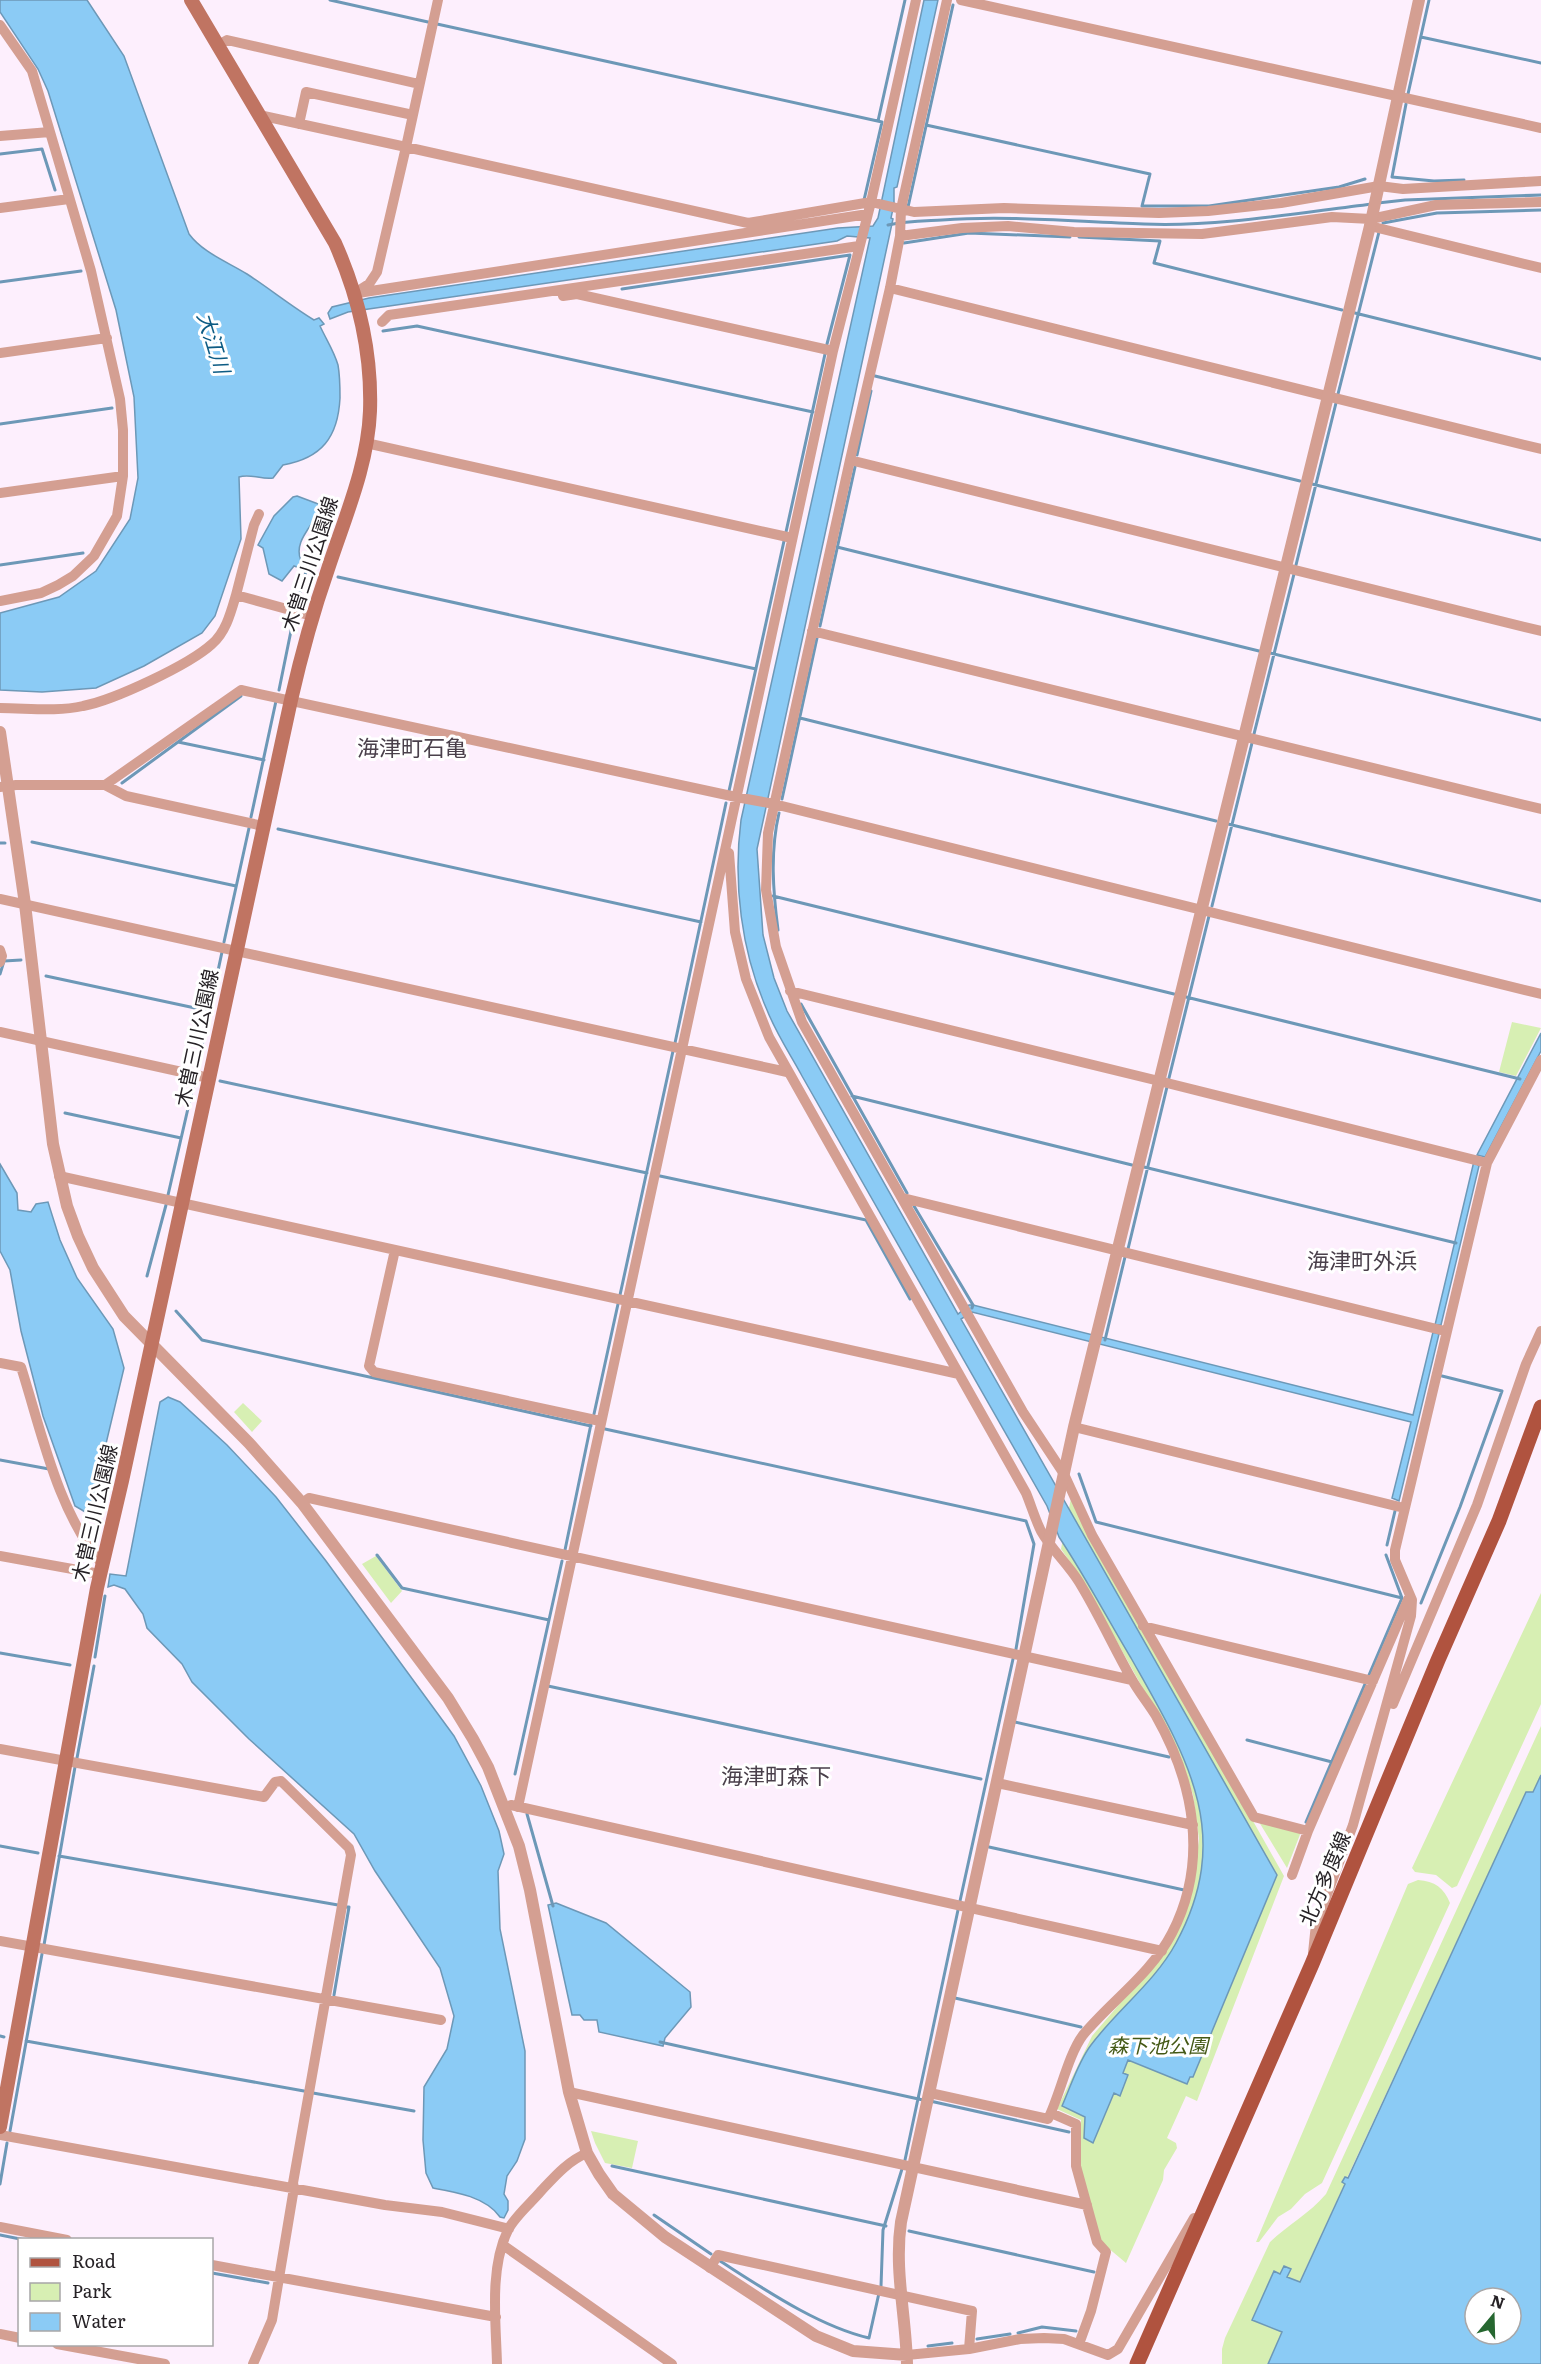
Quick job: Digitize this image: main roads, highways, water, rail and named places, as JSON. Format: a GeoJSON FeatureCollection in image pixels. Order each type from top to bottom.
{"type":"FeatureCollection","features":[{"type":"Feature","properties":{"kind":"main road","name":"木曽三川公園線"},"geometry":{"type":"LineString","coordinates":[[0,2127],[101,1569],[291,700],[312,616],[357,484],[370,413],[370,382],[362,319],[356,295],[335,243],[191,0]]}},
{"type":"Feature","properties":{"kind":"main road","name":"北方多度線"},"geometry":{"type":"LineString","coordinates":[[1137,2364],[1312,1964],[1438,1660],[1499,1521],[1541,1407]]}},
{"type":"Feature","properties":{"kind":"water","name":"大江川"},"geometry":{"type":"Polygon","coordinates":[[[0,0],[87,0],[124,56],[189,234],[208,252],[247,274],[305,315],[314,320],[319,318],[324,324],[320,326],[339,369],[340,398],[336,424],[318,451],[297,462],[283,465],[273,478],[239,477],[241,539],[215,616],[202,633],[144,666],[96,688],[42,692],[0,690],[0,613],[59,597],[96,571],[130,519],[138,478],[134,397],[116,310],[48,91],[38,69],[0,12],[0,0]]]}},
{"type":"Feature","properties":{"kind":"water"},"geometry":{"type":"Polygon","coordinates":[[[924,0],[938,0],[897,187],[894,188],[891,218],[893,219],[757,849],[763,935],[774,978],[787,1011],[958,1314],[969,1305],[973,1305],[1413,1415],[1433,1332],[1439,1334],[1399,1501],[1392,1498],[1411,1422],[972,1312],[961,1319],[1277,1875],[1193,2077],[1190,2077],[1187,2084],[1128,2060],[1123,2073],[1128,2075],[1120,2096],[1114,2093],[1093,2143],[1084,2138],[1085,2117],[1062,2106],[1086,2052],[1101,2032],[1158,1970],[1176,1943],[1194,1903],[1202,1866],[1202,1830],[1196,1795],[1185,1761],[1151,1693],[1059,1537],[1047,1506],[783,1043],[758,987],[741,917],[738,868],[741,820],[870,238],[847,236],[837,241],[348,312],[330,319],[328,313],[332,307],[369,298],[838,228],[873,226],[878,218],[924,0]]]}},
{"type":"Feature","properties":{"kind":"water"},"geometry":{"type":"Polygon","coordinates":[[[297,496],[321,505],[300,546],[301,561],[312,567],[311,572],[294,566],[282,581],[269,574],[263,548],[258,545],[274,516],[293,497],[297,496]]]}},
{"type":"Feature","properties":{"kind":"water"},"geometry":{"type":"Polygon","coordinates":[[[1541,1033],[1541,1051],[1485,1157],[1477,1155],[1541,1033]]]}},
{"type":"Feature","properties":{"kind":"water"},"geometry":{"type":"Polygon","coordinates":[[[1474,1161],[1479,1166],[1441,1325],[1435,1325],[1474,1161]]]}},
{"type":"Feature","properties":{"kind":"water"},"geometry":{"type":"Polygon","coordinates":[[[0,1164],[17,1193],[18,1210],[31,1212],[36,1204],[48,1202],[60,1240],[77,1278],[113,1329],[124,1368],[90,1511],[87,1513],[75,1506],[43,1416],[21,1331],[10,1270],[0,1251],[0,1164]]]}},
{"type":"Feature","properties":{"kind":"water"},"geometry":{"type":"Polygon","coordinates":[[[168,1397],[180,1402],[227,1445],[276,1497],[326,1561],[454,1736],[481,1786],[499,1831],[504,1854],[498,1871],[500,1929],[525,2051],[525,2139],[517,2161],[507,2176],[504,2194],[508,2201],[508,2210],[504,2218],[479,2200],[433,2188],[426,2173],[423,2140],[424,2087],[447,2049],[454,2016],[440,1968],[375,1871],[354,1834],[249,1739],[192,1682],[182,1664],[147,1628],[143,1614],[125,1589],[114,1585],[108,1587],[110,1574],[126,1576],[160,1402],[168,1397]]]}},
{"type":"Feature","properties":{"kind":"water"},"geometry":{"type":"Polygon","coordinates":[[[1541,1775],[1541,2364],[1268,2364],[1282,2332],[1252,2320],[1274,2271],[1280,2274],[1284,2266],[1291,2269],[1287,2277],[1300,2282],[1345,2184],[1342,2182],[1345,2177],[1348,2178],[1526,1792],[1533,1792],[1541,1775]]]}},
{"type":"Feature","properties":{"kind":"water"},"geometry":{"type":"Polygon","coordinates":[[[556,1903],[606,1923],[690,1992],[691,2007],[665,2038],[663,2046],[599,2032],[597,2020],[584,2020],[580,2015],[572,2015],[548,1905],[556,1903]]]}},
{"type":"Feature","properties":{"kind":"waterway"},"geometry":{"type":"LineString","coordinates":[[330,0],[428,22]]}},
{"type":"Feature","properties":{"kind":"waterway"},"geometry":{"type":"LineString","coordinates":[[878,121],[905,0]]}},
{"type":"Feature","properties":{"kind":"waterway"},"geometry":{"type":"LineString","coordinates":[[1408,94],[1429,0]]}},
{"type":"Feature","properties":{"kind":"waterway"},"geometry":{"type":"LineString","coordinates":[[908,207],[953,5]]}},
{"type":"Feature","properties":{"kind":"waterway"},"geometry":{"type":"LineString","coordinates":[[437,24],[882,122],[864,200]]}},
{"type":"Feature","properties":{"kind":"waterway"},"geometry":{"type":"LineString","coordinates":[[1421,37],[1541,63]]}},
{"type":"Feature","properties":{"kind":"waterway"},"geometry":{"type":"LineString","coordinates":[[1406,104],[1392,177],[1434,181],[1464,180]]}},
{"type":"Feature","properties":{"kind":"waterway"},"geometry":{"type":"LineString","coordinates":[[926,125],[1150,174],[1142,206],[1209,206],[1339,187],[1365,179]]}},
{"type":"Feature","properties":{"kind":"waterway"},"geometry":{"type":"LineString","coordinates":[[0,154],[42,149],[55,190]]}},
{"type":"Feature","properties":{"kind":"waterway"},"geometry":{"type":"LineString","coordinates":[[1378,203],[1541,195]]}},
{"type":"Feature","properties":{"kind":"waterway"},"geometry":{"type":"LineString","coordinates":[[888,225],[915,221],[993,218],[1144,224],[1201,223],[1258,219],[1372,204]]}},
{"type":"Feature","properties":{"kind":"waterway"},"geometry":{"type":"LineString","coordinates":[[1383,223],[1437,213],[1541,210]]}},
{"type":"Feature","properties":{"kind":"waterway"},"geometry":{"type":"LineString","coordinates":[[1338,394],[1379,232]]}},
{"type":"Feature","properties":{"kind":"waterway"},"geometry":{"type":"LineString","coordinates":[[904,243],[969,233],[1070,237]]}},
{"type":"Feature","properties":{"kind":"waterway"},"geometry":{"type":"LineString","coordinates":[[1079,237],[1160,241],[1154,263],[1342,310]]}},
{"type":"Feature","properties":{"kind":"waterway"},"geometry":{"type":"LineString","coordinates":[[622,289],[850,255],[827,344]]}},
{"type":"Feature","properties":{"kind":"waterway"},"geometry":{"type":"LineString","coordinates":[[0,282],[81,271]]}},
{"type":"Feature","properties":{"kind":"waterway"},"geometry":{"type":"LineString","coordinates":[[1355,313],[1541,359]]}},
{"type":"Feature","properties":{"kind":"waterway"},"geometry":{"type":"LineString","coordinates":[[383,331],[417,326],[813,412]]}},
{"type":"Feature","properties":{"kind":"waterway"},"geometry":{"type":"LineString","coordinates":[[786,532],[825,354]]}},
{"type":"Feature","properties":{"kind":"waterway"},"geometry":{"type":"LineString","coordinates":[[875,376],[1300,481]]}},
{"type":"Feature","properties":{"kind":"waterway"},"geometry":{"type":"LineString","coordinates":[[857,455],[871,391]]}},
{"type":"Feature","properties":{"kind":"waterway"},"geometry":{"type":"LineString","coordinates":[[1296,565],[1336,403]]}},
{"type":"Feature","properties":{"kind":"waterway"},"geometry":{"type":"LineString","coordinates":[[0,424],[112,408]]}},
{"type":"Feature","properties":{"kind":"waterway"},"geometry":{"type":"LineString","coordinates":[[820,626],[855,467]]}},
{"type":"Feature","properties":{"kind":"waterway"},"geometry":{"type":"LineString","coordinates":[[1312,484],[1541,540]]}},
{"type":"Feature","properties":{"kind":"waterway"},"geometry":{"type":"LineString","coordinates":[[729,791],[784,541]]}},
{"type":"Feature","properties":{"kind":"waterway"},"geometry":{"type":"LineString","coordinates":[[837,547],[1259,651]]}},
{"type":"Feature","properties":{"kind":"waterway"},"geometry":{"type":"LineString","coordinates":[[0,565],[83,553]]}},
{"type":"Feature","properties":{"kind":"waterway"},"geometry":{"type":"LineString","coordinates":[[296,607],[307,568]]}},
{"type":"Feature","properties":{"kind":"waterway"},"geometry":{"type":"LineString","coordinates":[[1254,734],[1294,574]]}},
{"type":"Feature","properties":{"kind":"waterway"},"geometry":{"type":"LineString","coordinates":[[338,577],[756,669]]}},
{"type":"Feature","properties":{"kind":"waterway"},"geometry":{"type":"LineString","coordinates":[[279,690],[294,616]]}},
{"type":"Feature","properties":{"kind":"waterway"},"geometry":{"type":"LineString","coordinates":[[782,799],[817,638]]}},
{"type":"Feature","properties":{"kind":"waterway"},"geometry":{"type":"LineString","coordinates":[[1270,653],[1541,720]]}},
{"type":"Feature","properties":{"kind":"waterway"},"geometry":{"type":"LineString","coordinates":[[241,696],[178,742],[264,760]]}},
{"type":"Feature","properties":{"kind":"waterway"},"geometry":{"type":"LineString","coordinates":[[251,817],[276,701]]}},
{"type":"Feature","properties":{"kind":"waterway"},"geometry":{"type":"LineString","coordinates":[[800,718],[1216,821]]}},
{"type":"Feature","properties":{"kind":"waterway"},"geometry":{"type":"LineString","coordinates":[[122,783],[178,742]]}},
{"type":"Feature","properties":{"kind":"waterway"},"geometry":{"type":"LineString","coordinates":[[1212,906],[1252,743]]}},
{"type":"Feature","properties":{"kind":"waterway"},"geometry":{"type":"LineString","coordinates":[[675,1043],[726,803]]}},
{"type":"Feature","properties":{"kind":"waterway"},"geometry":{"type":"LineString","coordinates":[[778,930],[773,872],[774,842],[779,813]]}},
{"type":"Feature","properties":{"kind":"waterway"},"geometry":{"type":"LineString","coordinates":[[1228,824],[1541,901]]}},
{"type":"Feature","properties":{"kind":"waterway"},"geometry":{"type":"LineString","coordinates":[[224,942],[249,828]]}},
{"type":"Feature","properties":{"kind":"waterway"},"geometry":{"type":"LineString","coordinates":[[278,829],[701,922]]}},
{"type":"Feature","properties":{"kind":"waterway"},"geometry":{"type":"LineString","coordinates":[[32,842],[236,886]]}},
{"type":"Feature","properties":{"kind":"waterway"},"geometry":{"type":"LineString","coordinates":[[0,843],[5,843]]}},
{"type":"Feature","properties":{"kind":"waterway"},"geometry":{"type":"LineString","coordinates":[[773,896],[1174,994]]}},
{"type":"Feature","properties":{"kind":"waterway"},"geometry":{"type":"LineString","coordinates":[[1169,1078],[1209,916]]}},
{"type":"Feature","properties":{"kind":"waterway"},"geometry":{"type":"LineString","coordinates":[[197,1069],[222,952]]}},
{"type":"Feature","properties":{"kind":"waterway"},"geometry":{"type":"LineString","coordinates":[[0,974],[4,961],[21,960]]}},
{"type":"Feature","properties":{"kind":"waterway"},"geometry":{"type":"LineString","coordinates":[[46,976],[209,1011]]}},
{"type":"Feature","properties":{"kind":"waterway"},"geometry":{"type":"LineString","coordinates":[[1186,997],[1520,1079]]}},
{"type":"Feature","properties":{"kind":"waterway"},"geometry":{"type":"LineString","coordinates":[[801,1004],[907,1193]]}},
{"type":"Feature","properties":{"kind":"waterway"},"geometry":{"type":"LineString","coordinates":[[620,1295],[673,1051]]}},
{"type":"Feature","properties":{"kind":"waterway"},"geometry":{"type":"LineString","coordinates":[[168,1195],[195,1078]]}},
{"type":"Feature","properties":{"kind":"waterway"},"geometry":{"type":"LineString","coordinates":[[220,1081],[647,1173]]}},
{"type":"Feature","properties":{"kind":"waterway"},"geometry":{"type":"LineString","coordinates":[[1128,1249],[1167,1087]]}},
{"type":"Feature","properties":{"kind":"waterway"},"geometry":{"type":"LineString","coordinates":[[852,1096],[1132,1165]]}},
{"type":"Feature","properties":{"kind":"waterway"},"geometry":{"type":"LineString","coordinates":[[65,1113],[181,1138]]}},
{"type":"Feature","properties":{"kind":"waterway"},"geometry":{"type":"LineString","coordinates":[[1144,1167],[1456,1243]]}},
{"type":"Feature","properties":{"kind":"waterway"},"geometry":{"type":"LineString","coordinates":[[660,1176],[866,1220],[910,1299]]}},
{"type":"Feature","properties":{"kind":"waterway"},"geometry":{"type":"LineString","coordinates":[[147,1276],[166,1205]]}},
{"type":"Feature","properties":{"kind":"waterway"},"geometry":{"type":"LineString","coordinates":[[914,1206],[973,1305],[972,1308]]}},
{"type":"Feature","properties":{"kind":"waterway"},"geometry":{"type":"LineString","coordinates":[[1105,1340],[1125,1257]]}},
{"type":"Feature","properties":{"kind":"waterway"},"geometry":{"type":"LineString","coordinates":[[594,1414],[618,1304]]}},
{"type":"Feature","properties":{"kind":"waterway"},"geometry":{"type":"LineString","coordinates":[[176,1311],[202,1340],[591,1426]]}},
{"type":"Feature","properties":{"kind":"waterway"},"geometry":{"type":"LineString","coordinates":[[1421,1603],[1460,1507],[1502,1391],[1442,1376]]}},
{"type":"Feature","properties":{"kind":"waterway"},"geometry":{"type":"LineString","coordinates":[[565,1550],[591,1424]]}},
{"type":"Feature","properties":{"kind":"waterway"},"geometry":{"type":"LineString","coordinates":[[605,1429],[1026,1521],[1034,1544],[1016,1649]]}},
{"type":"Feature","properties":{"kind":"waterway"},"geometry":{"type":"LineString","coordinates":[[0,1460],[49,1469]]}},
{"type":"Feature","properties":{"kind":"waterway"},"geometry":{"type":"LineString","coordinates":[[1079,1474],[1096,1522],[1402,1598]]}},
{"type":"Feature","properties":{"kind":"waterway"},"geometry":{"type":"LineString","coordinates":[[1387,1545],[1395,1511]]}},
{"type":"Feature","properties":{"kind":"waterway"},"geometry":{"type":"LineString","coordinates":[[377,1555],[402,1588],[549,1620]]}},
{"type":"Feature","properties":{"kind":"waterway"},"geometry":{"type":"LineString","coordinates":[[1369,1675],[1402,1598],[1386,1555]]}},
{"type":"Feature","properties":{"kind":"waterway"},"geometry":{"type":"LineString","coordinates":[[515,1774],[562,1561]]}},
{"type":"Feature","properties":{"kind":"waterway"},"geometry":{"type":"LineString","coordinates":[[95,1657],[105,1596]]}},
{"type":"Feature","properties":{"kind":"waterway"},"geometry":{"type":"LineString","coordinates":[[0,1653],[70,1665]]}},
{"type":"Feature","properties":{"kind":"waterway"},"geometry":{"type":"LineString","coordinates":[[960,1901],[1013,1659]]}},
{"type":"Feature","properties":{"kind":"waterway"},"geometry":{"type":"LineString","coordinates":[[77,1758],[94,1666]]}},
{"type":"Feature","properties":{"kind":"waterway"},"geometry":{"type":"LineString","coordinates":[[1306,1822],[1365,1684]]}},
{"type":"Feature","properties":{"kind":"waterway"},"geometry":{"type":"LineString","coordinates":[[548,1686],[981,1779]]}},
{"type":"Feature","properties":{"kind":"waterway"},"geometry":{"type":"LineString","coordinates":[[1015,1722],[1169,1757]]}},
{"type":"Feature","properties":{"kind":"waterway"},"geometry":{"type":"LineString","coordinates":[[1247,1740],[1332,1762]]}},
{"type":"Feature","properties":{"kind":"waterway"},"geometry":{"type":"LineString","coordinates":[[44,1945],[75,1767]]}},
{"type":"Feature","properties":{"kind":"waterway"},"geometry":{"type":"LineString","coordinates":[[527,1814],[553,1906]]}},
{"type":"Feature","properties":{"kind":"waterway"},"geometry":{"type":"LineString","coordinates":[[0,1846],[38,1853]]}},
{"type":"Feature","properties":{"kind":"waterway"},"geometry":{"type":"LineString","coordinates":[[989,1847],[1184,1890]]}},
{"type":"Feature","properties":{"kind":"waterway"},"geometry":{"type":"LineString","coordinates":[[59,1856],[338,1905]]}},
{"type":"Feature","properties":{"kind":"waterway"},"geometry":{"type":"LineString","coordinates":[[334,1995],[349,1907],[346,1907]]}},
{"type":"Feature","properties":{"kind":"waterway"},"geometry":{"type":"LineString","coordinates":[[905,2160],[958,1910]]}},
{"type":"Feature","properties":{"kind":"waterway"},"geometry":{"type":"LineString","coordinates":[[10,2131],[42,1954]]}},
{"type":"Feature","properties":{"kind":"waterway"},"geometry":{"type":"LineString","coordinates":[[955,1998],[1081,2027]]}},
{"type":"Feature","properties":{"kind":"waterway"},"geometry":{"type":"LineString","coordinates":[[0,2036],[4,2037]]}},
{"type":"Feature","properties":{"kind":"waterway"},"geometry":{"type":"LineString","coordinates":[[26,2041],[304,2091]]}},
{"type":"Feature","properties":{"kind":"waterway"},"geometry":{"type":"LineString","coordinates":[[660,2042],[923,2100]]}},
{"type":"Feature","properties":{"kind":"waterway"},"geometry":{"type":"LineString","coordinates":[[313,2093],[414,2111]]}},
{"type":"Feature","properties":{"kind":"waterway"},"geometry":{"type":"LineString","coordinates":[[930,2101],[1069,2132]]}},
{"type":"Feature","properties":{"kind":"waterway"},"geometry":{"type":"LineString","coordinates":[[0,2184],[7,2143]]}},
{"type":"Feature","properties":{"kind":"waterway"},"geometry":{"type":"LineString","coordinates":[[612,2166],[886,2226]]}},
{"type":"Feature","properties":{"kind":"waterway"},"geometry":{"type":"LineString","coordinates":[[881,2286],[883,2230],[902,2169]]}},
{"type":"Feature","properties":{"kind":"waterway"},"geometry":{"type":"LineString","coordinates":[[654,2215],[711,2254]]}},
{"type":"Feature","properties":{"kind":"waterway"},"geometry":{"type":"LineString","coordinates":[[909,2231],[1094,2272]]}},
{"type":"Feature","properties":{"kind":"waterway"},"geometry":{"type":"LineString","coordinates":[[0,2235],[18,2239]]}},
{"type":"Feature","properties":{"kind":"waterway"},"geometry":{"type":"LineString","coordinates":[[720,2261],[811,2316],[869,2338],[879,2293]]}},
{"type":"Feature","properties":{"kind":"waterway"},"geometry":{"type":"LineString","coordinates":[[213,2273],[268,2283]]}},
{"type":"Feature","properties":{"kind":"waterway"},"geometry":{"type":"LineString","coordinates":[[1018,2333],[1042,2327],[1076,2331]]}},
{"type":"Feature","properties":{"kind":"waterway"},"geometry":{"type":"LineString","coordinates":[[977,2339],[1010,2334]]}},
{"type":"Feature","properties":{"kind":"waterway"},"geometry":{"type":"LineString","coordinates":[[928,2346],[952,2343]]}},
{"type":"Feature","properties":{"kind":"district","name":"海津町石亀"},"geometry":{"type":"Point","coordinates":[412,748]}},
{"type":"Feature","properties":{"kind":"district","name":"海津町外浜"},"geometry":{"type":"Point","coordinates":[1362,1261]}},
{"type":"Feature","properties":{"kind":"district","name":"海津町森下"},"geometry":{"type":"Point","coordinates":[776,1776]}},
{"type":"Feature","properties":{"kind":"park label","name":"森下池公園"},"geometry":{"type":"Point","coordinates":[1158,2046]}}]}
